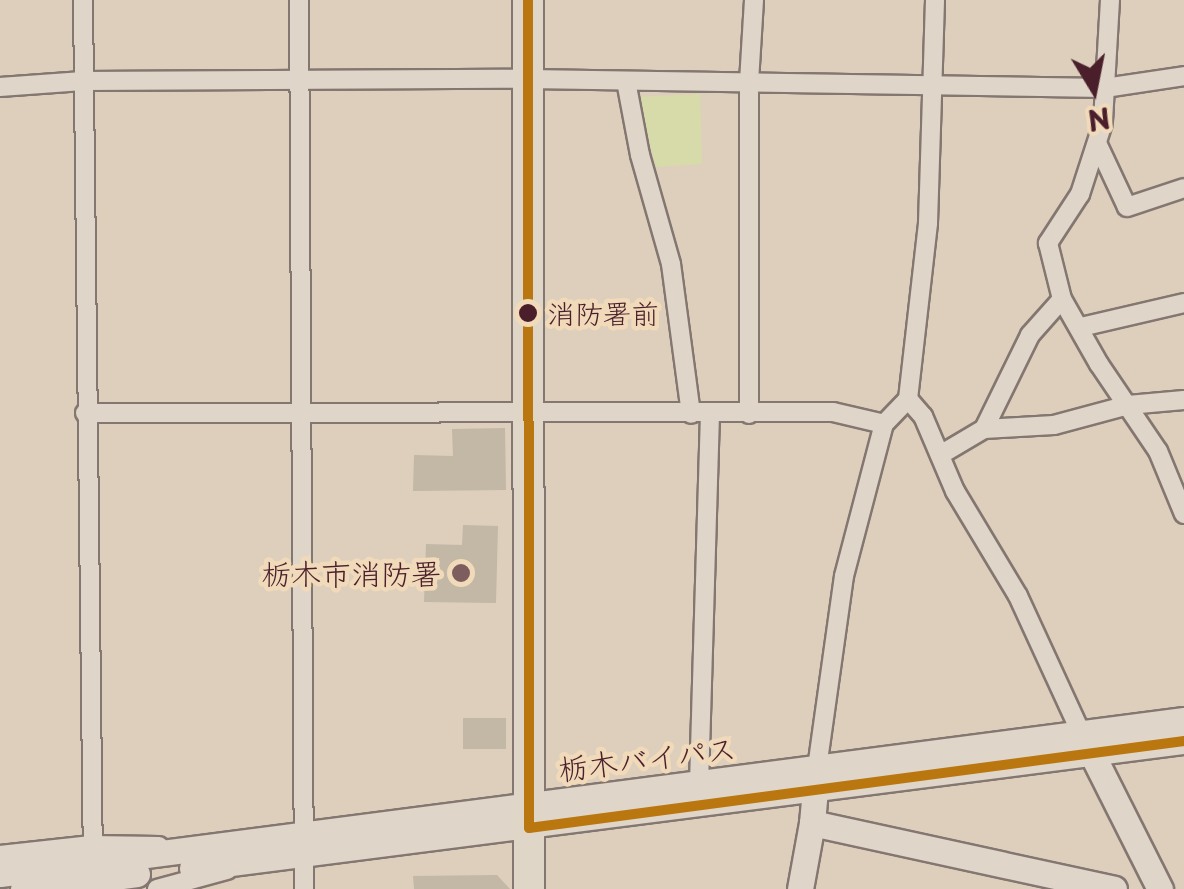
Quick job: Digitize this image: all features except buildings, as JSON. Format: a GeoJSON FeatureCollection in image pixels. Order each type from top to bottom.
{"type":"FeatureCollection","features":[{"type":"Feature","properties":{"kind":"main road"},"geometry":{"type":"LineString","coordinates":[[528,0],[530,889]]}},
{"type":"Feature","properties":{"kind":"main road","name":"栃木バイパス"},"geometry":{"type":"LineString","coordinates":[[0,874],[92,854],[304,846],[529,817],[1086,743],[1184,720]]}},
{"type":"Feature","properties":{"kind":"main road","name":"栃木バイパス"},"geometry":{"type":"LineString","coordinates":[[1086,743],[1184,741]]}},
{"type":"Feature","properties":{"kind":"main road"},"geometry":{"type":"LineString","coordinates":[[812,824],[1117,889],[1157,884],[1086,743]]}},
{"type":"Feature","properties":{"kind":"main road"},"geometry":{"type":"LineString","coordinates":[[800,889],[812,824],[815,779]]}},
{"type":"Feature","properties":{"kind":"main road","name":"栃木バイパス"},"geometry":{"type":"LineString","coordinates":[[529,817],[700,784],[815,779]]}},
{"type":"Feature","properties":{"kind":"main road","name":"栃木バイパス"},"geometry":{"type":"LineString","coordinates":[[23,889],[246,862],[304,846]]}},
{"type":"Feature","properties":{"kind":"street"},"geometry":{"type":"LineString","coordinates":[[1,855],[92,854],[83,0]]}},
{"type":"Feature","properties":{"kind":"street"},"geometry":{"type":"LineString","coordinates":[[299,0],[304,889]]}},
{"type":"Feature","properties":{"kind":"street"},"geometry":{"type":"LineString","coordinates":[[749,414],[748,82],[754,0]]}},
{"type":"Feature","properties":{"kind":"street"},"geometry":{"type":"LineString","coordinates":[[815,779],[844,576],[884,424],[908,399],[926,241],[936,86],[936,0]]}},
{"type":"Feature","properties":{"kind":"street"},"geometry":{"type":"LineString","coordinates":[[1110,0],[1098,145],[1080,194],[1048,243],[1062,299],[1172,479],[1184,514]]}},
{"type":"Feature","properties":{"kind":"street"},"geometry":{"type":"LineString","coordinates":[[0,87],[84,81],[528,79],[1105,88],[1184,76]]}},
{"type":"Feature","properties":{"kind":"street"},"geometry":{"type":"LineString","coordinates":[[626,81],[640,155],[671,264],[700,414],[700,784]]}},
{"type":"Feature","properties":{"kind":"street"},"geometry":{"type":"LineString","coordinates":[[1098,145],[1127,207],[1184,188]]}},
{"type":"Feature","properties":{"kind":"street"},"geometry":{"type":"LineString","coordinates":[[984,429],[1030,336],[1062,299]]}},
{"type":"Feature","properties":{"kind":"street"},"geometry":{"type":"LineString","coordinates":[[1080,327],[1184,303]]}},
{"type":"Feature","properties":{"kind":"street"},"geometry":{"type":"LineString","coordinates":[[908,399],[923,416],[956,491],[1018,596],[1086,743]]}},
{"type":"Feature","properties":{"kind":"street"},"geometry":{"type":"LineString","coordinates":[[940,456],[984,429],[1054,425],[1128,405],[1184,400]]}},
{"type":"Feature","properties":{"kind":"street"},"geometry":{"type":"LineString","coordinates":[[85,413],[833,412],[884,424]]}},
{"type":"Feature","properties":{"kind":"street"},"geometry":{"type":"LineString","coordinates":[[157,889],[206,879],[246,862]]}},
{"type":"Feature","properties":{"kind":"green space"},"geometry":{"type":"Polygon","coordinates":[[[700,94],[702,164],[656,167],[638,97],[700,94]]]}},
{"type":"Feature","properties":{"kind":"transit line"},"geometry":{"type":"LineString","coordinates":[[528,0],[529,828],[1184,741]]}},
{"type":"Feature","properties":{"kind":"place","name":"消防署前"},"geometry":{"type":"Point","coordinates":[528,313]}},
{"type":"Feature","properties":{"kind":"place","name":"栃木市消防署"},"geometry":{"type":"Point","coordinates":[461,573]}}]}
